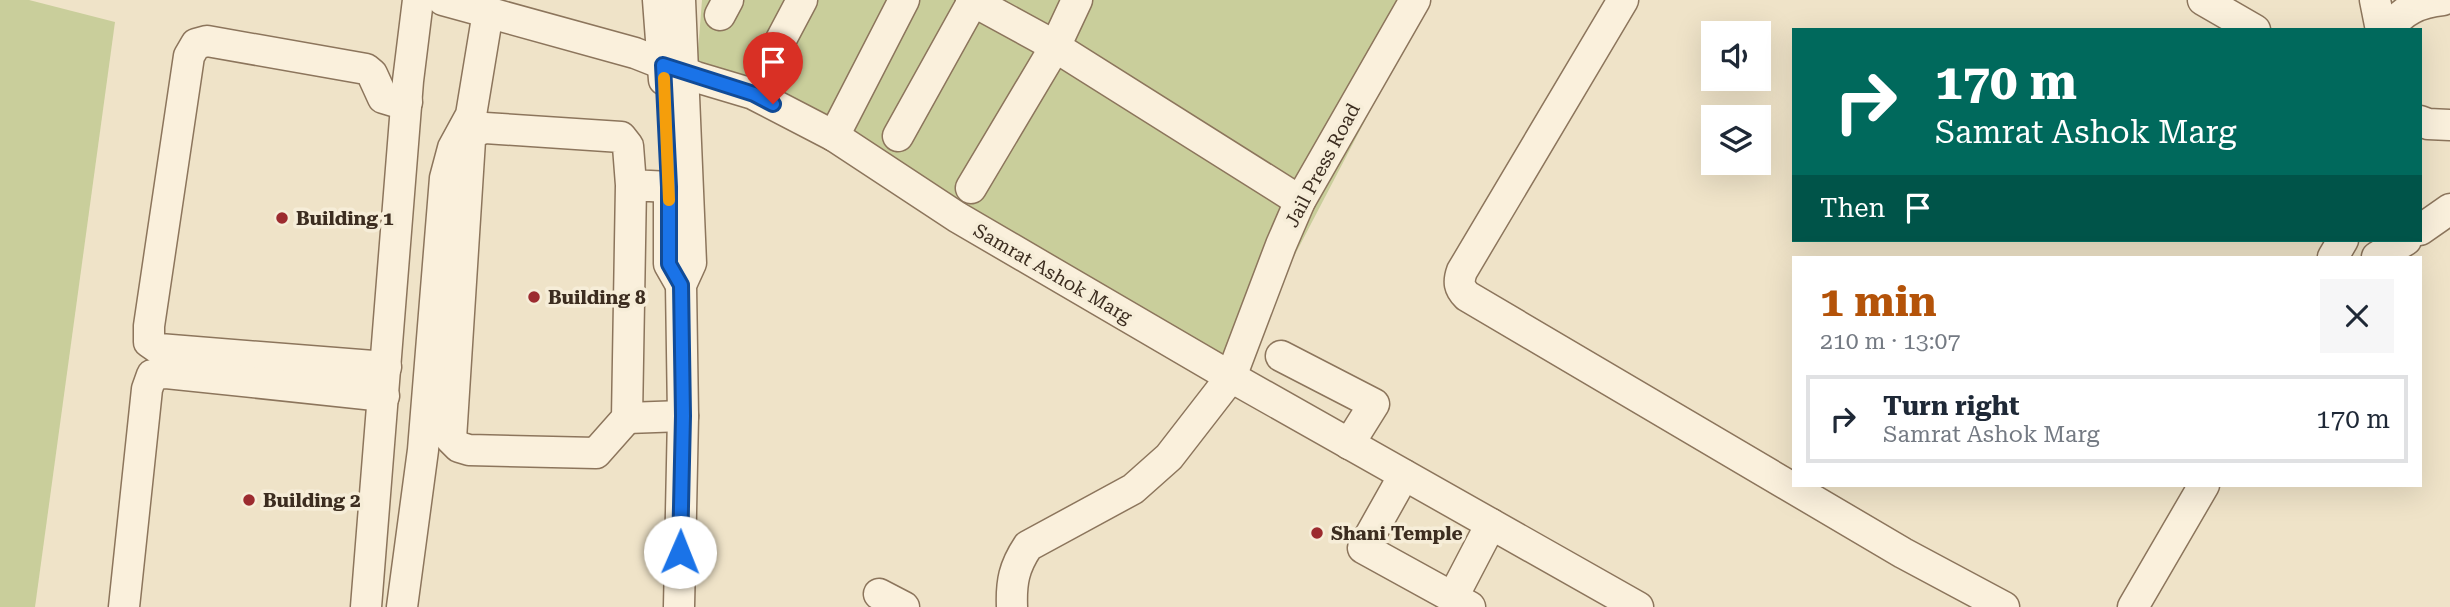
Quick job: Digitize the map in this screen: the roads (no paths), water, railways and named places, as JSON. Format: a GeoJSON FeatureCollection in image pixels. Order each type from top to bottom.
{"type":"FeatureCollection","features":[{"type":"Feature","properties":{"kind":"street"},"geometry":{"type":"LineString","coordinates":[[366,607],[407,102],[418,0]]}},
{"type":"Feature","properties":{"kind":"street","name":"Samrat Ashok Marg"},"geometry":{"type":"LineString","coordinates":[[443,0],[635,53],[696,77],[754,94],[834,136],[957,217],[1231,377],[1638,607]]}},
{"type":"Feature","properties":{"kind":"street"},"geometry":{"type":"LineString","coordinates":[[658,0],[674,68],[691,263],[681,285],[683,416],[680,607]]}},
{"type":"Feature","properties":{"kind":"street"},"geometry":{"type":"LineString","coordinates":[[680,0],[669,187],[669,264],[681,285]]}},
{"type":"Feature","properties":{"kind":"street"},"geometry":{"type":"LineString","coordinates":[[767,66],[802,0]]}},
{"type":"Feature","properties":{"kind":"street"},"geometry":{"type":"LineString","coordinates":[[834,136],[904,0]]}},
{"type":"Feature","properties":{"kind":"street"},"geometry":{"type":"LineString","coordinates":[[898,136],[972,0],[1055,47],[1300,201]]}},
{"type":"Feature","properties":{"kind":"street"},"geometry":{"type":"LineString","coordinates":[[971,188],[1055,47],[1077,0]]}},
{"type":"Feature","properties":{"kind":"street","name":"Jail Press Road"},"geometry":{"type":"LineString","coordinates":[[1012,607],[1011,581],[1028,546],[1133,489],[1169,457],[1231,377],[1300,201],[1415,0]]}},
{"type":"Feature","properties":{"kind":"street"},"geometry":{"type":"LineString","coordinates":[[1623,0],[1462,271],[1459,281],[1461,289],[1466,296],[1891,546],[2004,607]]}},
{"type":"Feature","properties":{"kind":"street"},"geometry":{"type":"LineString","coordinates":[[2203,0],[2252,28]]}},
{"type":"Feature","properties":{"kind":"street"},"geometry":{"type":"LineString","coordinates":[[2375,0],[2381,28]]}},
{"type":"Feature","properties":{"kind":"street"},"geometry":{"type":"LineString","coordinates":[[2390,28],[2408,9],[2426,2],[2447,0]]}},
{"type":"Feature","properties":{"kind":"street"},"geometry":{"type":"LineString","coordinates":[[402,607],[423,450],[445,178],[453,148],[471,115],[488,12]]}},
{"type":"Feature","properties":{"kind":"street"},"geometry":{"type":"LineString","coordinates":[[386,367],[159,348],[149,342],[149,326],[189,56],[196,44],[207,41],[366,69],[372,74],[383,98],[407,102]]}},
{"type":"Feature","properties":{"kind":"street"},"geometry":{"type":"LineString","coordinates":[[2422,122],[2450,125]]}},
{"type":"Feature","properties":{"kind":"street"},"geometry":{"type":"LineString","coordinates":[[485,128],[621,137],[628,146],[631,185],[627,418],[596,453],[469,450],[459,447],[451,439],[470,140],[474,132],[485,128]]}},
{"type":"Feature","properties":{"kind":"street"},"geometry":{"type":"LineString","coordinates":[[631,185],[669,187]]}},
{"type":"Feature","properties":{"kind":"street"},"geometry":{"type":"LineString","coordinates":[[2422,229],[2450,209]]}},
{"type":"Feature","properties":{"kind":"street"},"geometry":{"type":"LineString","coordinates":[[2379,256],[2403,242]]}},
{"type":"Feature","properties":{"kind":"street"},"geometry":{"type":"LineString","coordinates":[[1281,356],[1374,404],[1349,444]]}},
{"type":"Feature","properties":{"kind":"street"},"geometry":{"type":"LineString","coordinates":[[124,607],[147,388],[152,375],[166,373],[384,396]]}},
{"type":"Feature","properties":{"kind":"street"},"geometry":{"type":"LineString","coordinates":[[627,418],[683,416]]}},
{"type":"Feature","properties":{"kind":"street"},"geometry":{"type":"LineString","coordinates":[[1404,475],[1363,548],[1461,602],[1491,524]]}},
{"type":"Feature","properties":{"kind":"street"},"geometry":{"type":"LineString","coordinates":[[2133,607],[2203,487]]}},
{"type":"Feature","properties":{"kind":"place","name":"Building 1"},"geometry":{"type":"Point","coordinates":[282,218]}},
{"type":"Feature","properties":{"kind":"place","name":"Building 8"},"geometry":{"type":"Point","coordinates":[534,297]}},
{"type":"Feature","properties":{"kind":"place","name":"Building 2"},"geometry":{"type":"Point","coordinates":[249,500]}},
{"type":"Feature","properties":{"kind":"place","name":"Shani Temple"},"geometry":{"type":"Point","coordinates":[1317,533]}}]}
